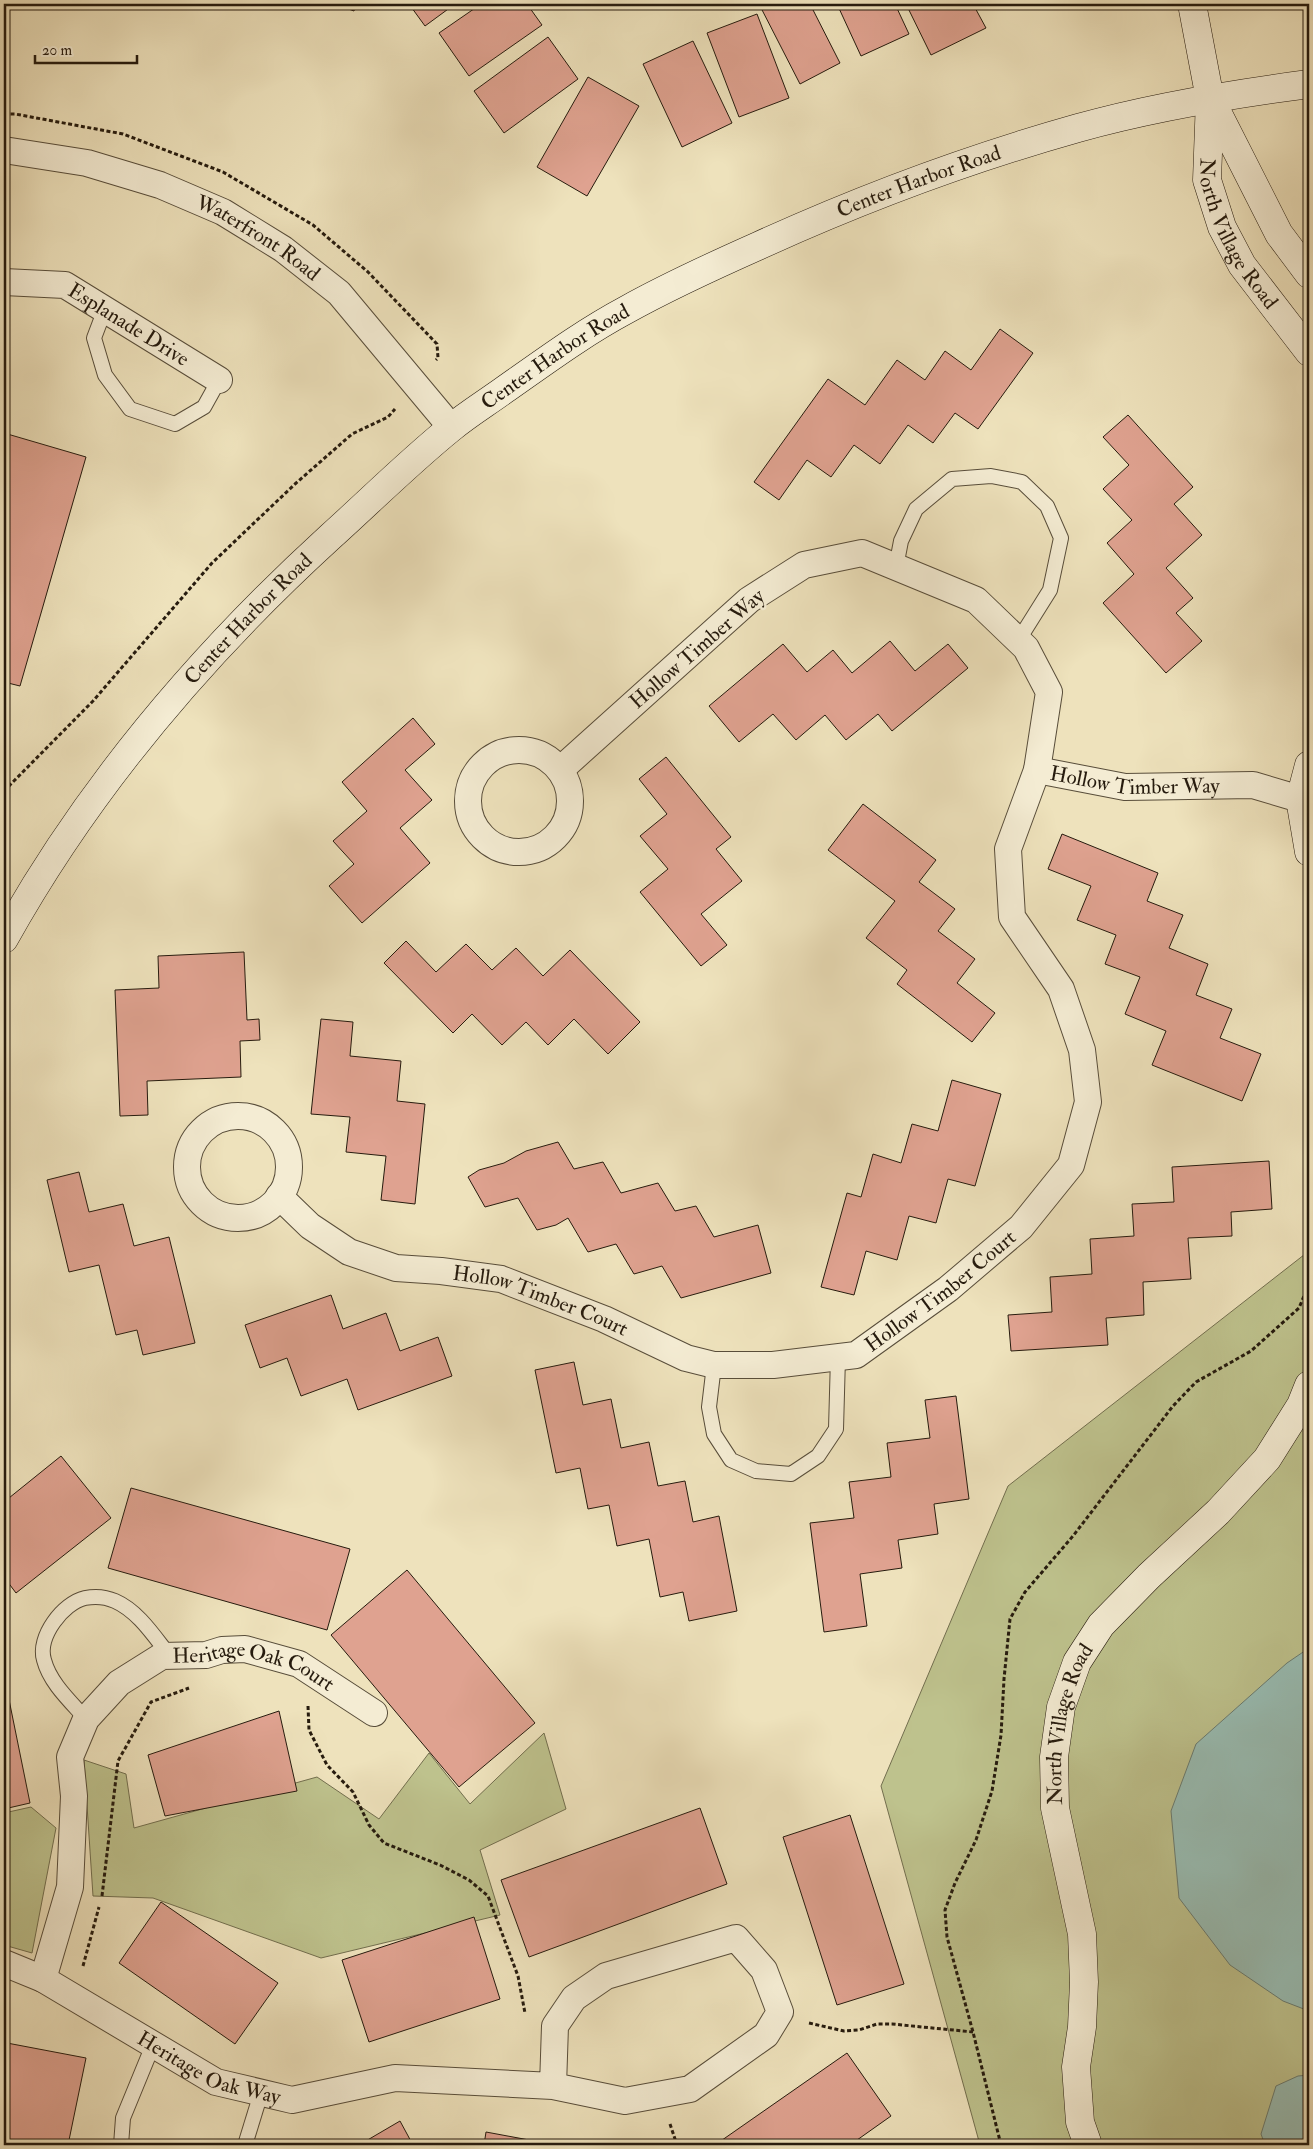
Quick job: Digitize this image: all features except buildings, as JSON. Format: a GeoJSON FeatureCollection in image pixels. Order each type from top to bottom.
{"type":"FeatureCollection","features":[{"type":"Feature","properties":{"kind":"street","name":"North Village Road"},"geometry":{"type":"LineString","coordinates":[[1192,4],[1210,99],[1207,180],[1222,227],[1242,264],[1309,352]]}},
{"type":"Feature","properties":{"kind":"street","name":"Center Harbor Road"},"geometry":{"type":"LineString","coordinates":[[4,939],[59,849],[123,761],[195,673],[276,587],[451,427],[554,355],[624,311],[702,271],[884,192],[976,159],[1081,127],[1210,99],[1309,84]]}},
{"type":"Feature","properties":{"kind":"street","name":"North Village Road"},"geometry":{"type":"LineString","coordinates":[[1210,99],[1279,234],[1309,274]]}},
{"type":"Feature","properties":{"kind":"street","name":"Waterfront Road"},"geometry":{"type":"LineString","coordinates":[[4,150],[87,163],[160,185],[223,212],[283,249],[338,293],[451,427]]}},
{"type":"Feature","properties":{"kind":"street","name":"Esplanade Drive"},"geometry":{"type":"LineString","coordinates":[[4,282],[65,285],[219,380]]}},
{"type":"Feature","properties":{"kind":"street","name":"Hollow Timber Way"},"geometry":{"type":"LineString","coordinates":[[560,770],[749,600],[804,565],[862,552],[976,600],[1026,648],[1049,692],[1037,770],[1125,787],[1253,785],[1300,799]]}},
{"type":"Feature","properties":{"kind":"street"},"geometry":{"type":"LineString","coordinates":[[1309,764],[1300,799],[1309,852]]}},
{"type":"Feature","properties":{"kind":"street","name":"Hollow Timber Court"},"geometry":{"type":"LineString","coordinates":[[279,1196],[310,1226],[349,1252],[396,1268],[441,1271],[501,1279],[604,1319],[686,1358],[714,1364],[773,1365],[856,1355],[948,1288],[1021,1227],[1071,1164],[1088,1102],[1082,1050],[1061,989],[1012,917],[1008,849],[1037,770]]}},
{"type":"Feature","properties":{"kind":"street","name":"North Village Road"},"geometry":{"type":"LineString","coordinates":[[1088,2145],[1080,2122],[1076,2067],[1082,2028],[1084,1982],[1082,1934],[1055,1808],[1054,1757],[1061,1707],[1078,1662],[1101,1625],[1149,1576],[1218,1512],[1267,1459],[1301,1405],[1309,1385]]}},
{"type":"Feature","properties":{"kind":"street","name":"Heritage Oak Court"},"geometry":{"type":"LineString","coordinates":[[43,1979],[70,1887],[74,1839],[74,1796],[70,1757],[86,1719],[118,1683],[162,1656],[206,1655],[222,1650],[245,1649],[299,1664],[374,1713]]}},
{"type":"Feature","properties":{"kind":"street"},"geometry":{"type":"LineString","coordinates":[[553,2086],[555,2026],[574,1998],[606,1976],[736,1938],[764,1970],[780,2012]]}},
{"type":"Feature","properties":{"kind":"street","name":"Heritage Oak Way"},"geometry":{"type":"LineString","coordinates":[[4,1963],[43,1979],[216,2082],[292,2100],[394,2078],[553,2086],[625,2101],[690,2089],[766,2035],[780,2012]]}},
{"type":"Feature","properties":{"kind":"lane"},"geometry":{"type":"LineString","coordinates":[[105,310],[94,338],[105,375],[130,409],[175,424],[204,407],[219,380]]}},
{"type":"Feature","properties":{"kind":"lane"},"geometry":{"type":"LineString","coordinates":[[896,567],[902,541],[916,509],[952,479],[991,476],[1022,482],[1047,506],[1061,538],[1050,590],[1018,642]]}},
{"type":"Feature","properties":{"kind":"lane"},"geometry":{"type":"LineString","coordinates":[[714,1364],[709,1408],[714,1434],[731,1460],[756,1471],[791,1474],[818,1456],[836,1429],[838,1357]]}},
{"type":"Feature","properties":{"kind":"lane"},"geometry":{"type":"LineString","coordinates":[[86,1719],[55,1684],[43,1659],[43,1641],[52,1623],[64,1609],[83,1598],[100,1596],[116,1601],[131,1611],[147,1627],[169,1655]]}},
{"type":"Feature","properties":{"kind":"lane"},"geometry":{"type":"LineString","coordinates":[[121,2145],[123,2118],[153,2045]]}},
{"type":"Feature","properties":{"kind":"lane"},"geometry":{"type":"LineString","coordinates":[[245,2145],[261,2093]]}},
{"type":"Feature","properties":{"kind":"path"},"geometry":{"type":"LineString","coordinates":[[4,791],[93,701],[212,563],[295,484],[352,434],[388,417],[438,358],[437,344]]}},
{"type":"Feature","properties":{"kind":"path"},"geometry":{"type":"LineString","coordinates":[[82,1972],[105,1886],[118,1761],[150,1702],[196,1686]]}},
{"type":"Feature","properties":{"kind":"path"},"geometry":{"type":"LineString","coordinates":[[308,1703],[310,1730],[327,1764],[353,1792],[369,1825],[384,1843],[440,1865],[461,1876],[488,1896],[518,1976],[526,2014]]}},
{"type":"Feature","properties":{"kind":"path"},"geometry":{"type":"LineString","coordinates":[[780,2012],[815,2025],[844,2031],[859,2030],[878,2024],[892,2024],[973,2032]]}},
{"type":"Feature","properties":{"kind":"green space"},"geometry":{"type":"Polygon","coordinates":[[[1309,1251],[1309,2145],[980,2145],[881,1786],[1008,1486],[1309,1251]]]}},
{"type":"Feature","properties":{"kind":"green space"},"geometry":{"type":"Polygon","coordinates":[[[544,1733],[566,1809],[480,1850],[500,1915],[321,1958],[153,1898],[93,1896],[84,1760],[126,1774],[134,1828],[317,1777],[379,1819],[429,1753],[470,1804],[544,1733]]]}},
{"type":"Feature","properties":{"kind":"green space"},"geometry":{"type":"Polygon","coordinates":[[[31,1807],[56,1828],[32,1953],[4,1945],[4,1813],[31,1807]]]}},
{"type":"Feature","properties":{"kind":"water"},"geometry":{"type":"Polygon","coordinates":[[[1309,1648],[1309,2011],[1283,2001],[1230,1965],[1179,1898],[1171,1811],[1196,1744],[1287,1663],[1309,1648]]]}},
{"type":"Feature","properties":{"kind":"water"},"geometry":{"type":"Polygon","coordinates":[[[1309,2075],[1309,2145],[1265,2145],[1261,2134],[1276,2086],[1298,2076],[1309,2075]]]}}]}
